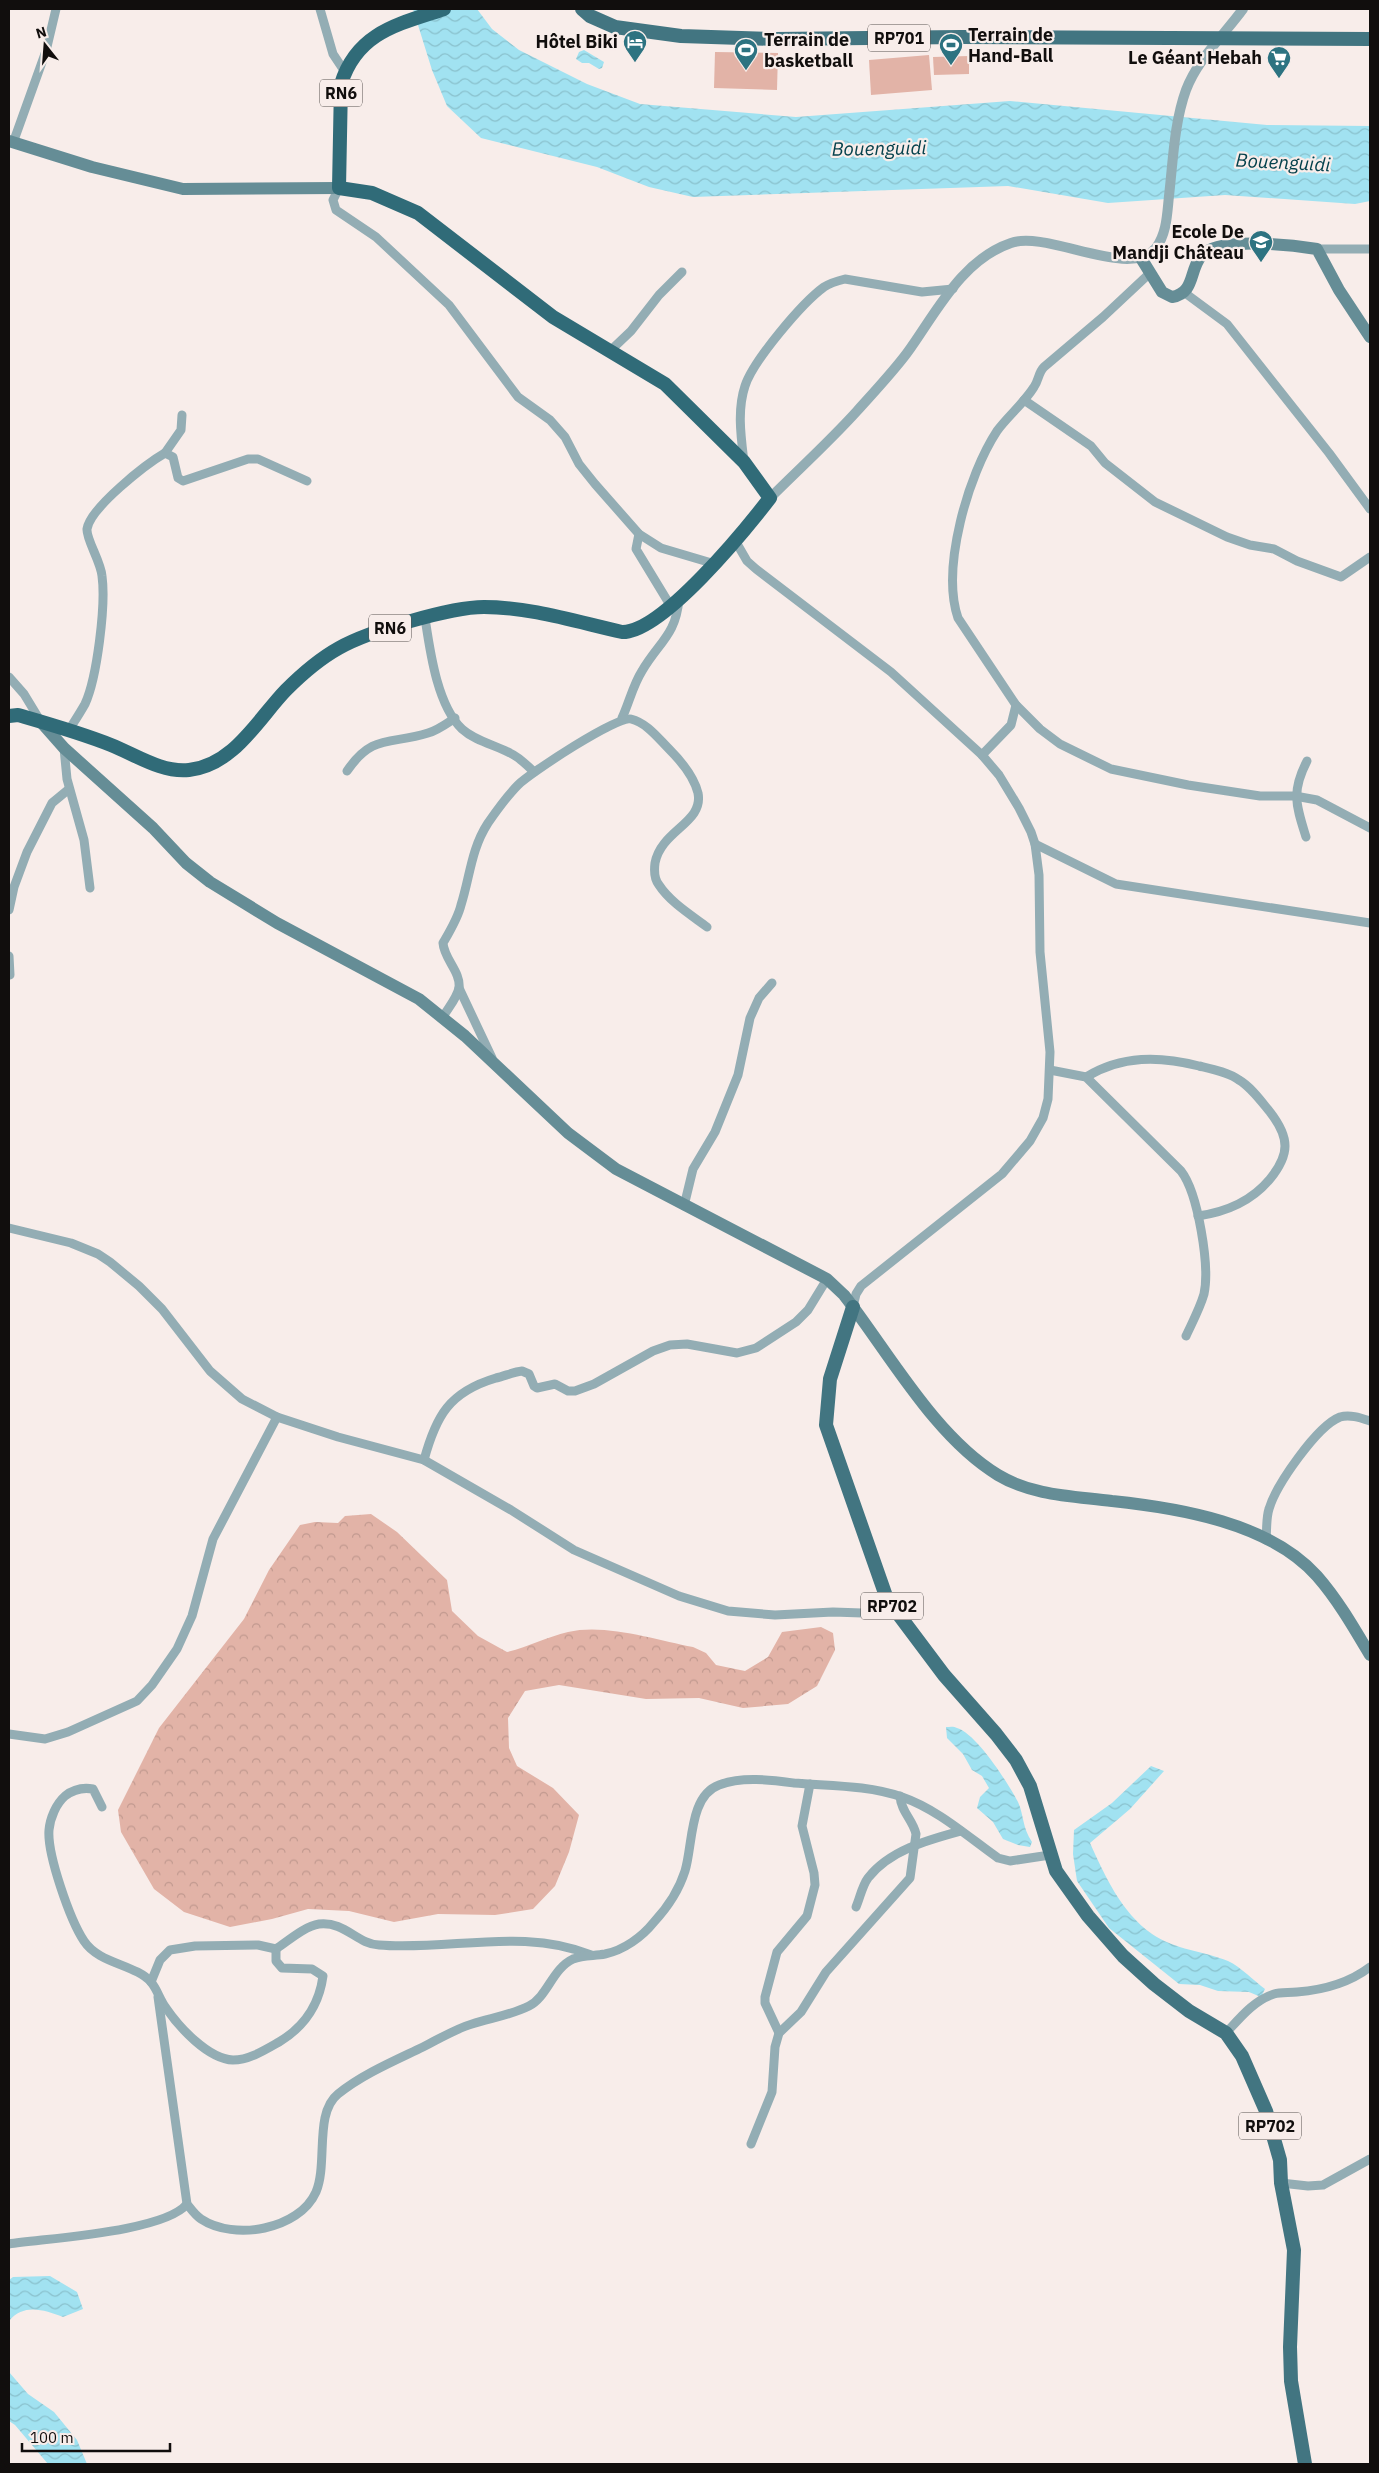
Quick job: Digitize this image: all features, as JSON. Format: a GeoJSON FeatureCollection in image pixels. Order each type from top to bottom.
{"type":"FeatureCollection","features":[{"type":"Feature","properties":{"kind":"highway","name":"RN6"},"geometry":{"type":"LineString","coordinates":[[339,188],[341,84],[345,72],[361,48],[370,39],[398,24],[444,9]]}},
{"type":"Feature","properties":{"kind":"highway"},"geometry":{"type":"LineString","coordinates":[[339,188],[372,193],[418,213],[553,317],[674,391],[744,462],[770,498]]}},
{"type":"Feature","properties":{"kind":"highway","name":"RN6"},"geometry":{"type":"LineString","coordinates":[[9,716],[18,715],[70,730],[172,770],[204,767],[225,756],[236,747],[287,689],[333,652],[351,642],[425,618],[486,607],[523,610],[628,632],[638,629],[674,602],[715,564],[736,542],[770,498]]}},
{"type":"Feature","properties":{"kind":"main road","name":"RP701"},"geometry":{"type":"LineString","coordinates":[[582,9],[590,16],[615,27],[681,36],[775,39],[1222,37],[1370,39]]}},
{"type":"Feature","properties":{"kind":"main road"},"geometry":{"type":"LineString","coordinates":[[11,142],[101,170],[183,189],[339,188]]}},
{"type":"Feature","properties":{"kind":"main road"},"geometry":{"type":"LineString","coordinates":[[1141,258],[1162,292],[1172,297],[1185,293],[1191,284],[1200,256],[1212,248],[1222,245],[1275,245],[1317,249],[1339,290],[1370,338]]}},
{"type":"Feature","properties":{"kind":"main road"},"geometry":{"type":"LineString","coordinates":[[42,722],[64,748],[153,828],[186,863],[210,882],[277,922],[419,999],[443,1017],[495,1063],[568,1133],[616,1169],[826,1279],[844,1295],[938,1422],[985,1466],[1020,1486],[1046,1493],[1157,1505],[1231,1524],[1266,1540],[1293,1556],[1316,1575],[1338,1602],[1370,1655]]}},
{"type":"Feature","properties":{"kind":"main road","name":"RP702"},"geometry":{"type":"LineString","coordinates":[[853,1307],[830,1378],[826,1425],[887,1599],[944,1675],[996,1734],[1016,1760],[1030,1786],[1040,1813],[1050,1855],[1056,1871],[1078,1902],[1123,1956],[1154,1984],[1189,2011],[1226,2033],[1242,2056],[1266,2111],[1280,2160],[1281,2184],[1294,2250],[1290,2347],[1291,2381],[1304,2464]]}},
{"type":"Feature","properties":{"kind":"street"},"geometry":{"type":"LineString","coordinates":[[11,142],[46,51],[56,9]]}},
{"type":"Feature","properties":{"kind":"street"},"geometry":{"type":"LineString","coordinates":[[320,9],[333,54],[345,72]]}},
{"type":"Feature","properties":{"kind":"street"},"geometry":{"type":"LineString","coordinates":[[770,498],[856,413],[907,354],[934,312],[970,268],[992,253],[1012,242],[1030,241],[1120,258],[1141,258],[1155,249],[1164,231],[1166,222],[1179,116],[1186,90],[1196,68],[1243,9]]}},
{"type":"Feature","properties":{"kind":"street"},"geometry":{"type":"LineString","coordinates":[[339,188],[334,200],[336,210],[376,236],[449,305],[518,397],[550,420],[565,437],[579,464],[639,534],[661,548],[715,564]]}},
{"type":"Feature","properties":{"kind":"street"},"geometry":{"type":"LineString","coordinates":[[1317,249],[1370,249]]}},
{"type":"Feature","properties":{"kind":"street"},"geometry":{"type":"LineString","coordinates":[[610,351],[631,331],[659,294],[682,272]]}},
{"type":"Feature","properties":{"kind":"street"},"geometry":{"type":"LineString","coordinates":[[1150,273],[1103,317],[1040,371],[1035,386],[998,431],[966,500],[956,537],[953,588],[954,606],[958,618],[1016,705],[1040,729],[1060,744],[1111,769],[1188,785],[1242,793],[1295,796],[1316,800],[1370,828]]}},
{"type":"Feature","properties":{"kind":"street"},"geometry":{"type":"LineString","coordinates":[[744,462],[740,427],[745,386],[763,352],[815,294],[834,282],[845,279],[922,292],[953,289]]}},
{"type":"Feature","properties":{"kind":"street"},"geometry":{"type":"LineString","coordinates":[[1185,293],[1227,324],[1329,453],[1370,509]]}},
{"type":"Feature","properties":{"kind":"street"},"geometry":{"type":"LineString","coordinates":[[1024,400],[1091,446],[1105,463],[1154,502],[1189,521],[1250,545],[1274,549],[1297,562],[1341,577],[1370,557]]}},
{"type":"Feature","properties":{"kind":"street"},"geometry":{"type":"LineString","coordinates":[[70,730],[85,703],[98,656],[102,577],[98,556],[87,531],[90,521],[110,497],[150,462],[165,453],[181,430],[182,415]]}},
{"type":"Feature","properties":{"kind":"street"},"geometry":{"type":"LineString","coordinates":[[165,453],[173,458],[178,478],[183,481],[248,459],[258,459],[306,481]]}},
{"type":"Feature","properties":{"kind":"street"},"geometry":{"type":"LineString","coordinates":[[622,718],[641,673],[673,629],[678,618],[674,602],[636,549],[639,534]]}},
{"type":"Feature","properties":{"kind":"street"},"geometry":{"type":"LineString","coordinates":[[736,542],[747,561],[756,569],[891,672],[982,755],[999,775],[1020,808],[1035,844],[1039,875],[1040,952],[1050,1070],[1048,1099],[1043,1118],[1022,1153],[1002,1174],[861,1286],[856,1294],[853,1307]]}},
{"type":"Feature","properties":{"kind":"street"},"geometry":{"type":"LineString","coordinates":[[425,618],[434,670],[455,718],[463,729],[511,753],[534,772]]}},
{"type":"Feature","properties":{"kind":"street"},"geometry":{"type":"LineString","coordinates":[[9,676],[24,694],[42,722]]}},
{"type":"Feature","properties":{"kind":"street"},"geometry":{"type":"LineString","coordinates":[[1011,725],[1016,705]]}},
{"type":"Feature","properties":{"kind":"street"},"geometry":{"type":"LineString","coordinates":[[982,755],[1011,725],[1030,717]]}},
{"type":"Feature","properties":{"kind":"street"},"geometry":{"type":"LineString","coordinates":[[347,772],[369,747],[377,743],[429,733],[455,718]]}},
{"type":"Feature","properties":{"kind":"street"},"geometry":{"type":"LineString","coordinates":[[495,1063],[459,988],[457,976],[444,949],[444,943],[461,906],[472,856],[487,824],[519,784],[534,772],[622,718],[631,718],[648,727],[672,752],[691,776],[698,791],[699,800],[690,821],[671,834],[658,852],[655,875],[663,890],[707,928]]}},
{"type":"Feature","properties":{"kind":"street"},"geometry":{"type":"LineString","coordinates":[[64,748],[69,789],[84,840],[90,888]]}},
{"type":"Feature","properties":{"kind":"street"},"geometry":{"type":"LineString","coordinates":[[1306,837],[1295,796],[1297,784],[1307,761]]}},
{"type":"Feature","properties":{"kind":"street"},"geometry":{"type":"LineString","coordinates":[[9,910],[14,887],[27,852],[52,803],[69,789]]}},
{"type":"Feature","properties":{"kind":"street"},"geometry":{"type":"LineString","coordinates":[[1035,844],[1116,884],[1370,923]]}},
{"type":"Feature","properties":{"kind":"street"},"geometry":{"type":"LineString","coordinates":[[9,956],[10,975]]}},
{"type":"Feature","properties":{"kind":"street"},"geometry":{"type":"LineString","coordinates":[[684,1206],[693,1169],[715,1132],[738,1075],[750,1018],[760,998],[772,983]]}},
{"type":"Feature","properties":{"kind":"street"},"geometry":{"type":"LineString","coordinates":[[443,1017],[459,988]]}},
{"type":"Feature","properties":{"kind":"street"},"geometry":{"type":"LineString","coordinates":[[1086,1077],[1107,1067],[1140,1059],[1160,1058],[1186,1062],[1207,1067],[1239,1080],[1271,1113],[1287,1142],[1286,1151],[1274,1174],[1264,1187],[1239,1205],[1217,1213],[1198,1216]]}},
{"type":"Feature","properties":{"kind":"street"},"geometry":{"type":"LineString","coordinates":[[1050,1070],[1086,1077],[1186,1177],[1193,1192],[1204,1250],[1204,1292],[1186,1336]]}},
{"type":"Feature","properties":{"kind":"street"},"geometry":{"type":"LineString","coordinates":[[9,1228],[71,1244],[98,1254],[110,1262],[162,1309],[210,1371],[242,1399],[277,1417],[338,1437],[424,1460],[574,1550],[679,1596],[728,1611],[775,1615],[821,1612],[862,1613],[874,1609],[887,1599]]}},
{"type":"Feature","properties":{"kind":"street"},"geometry":{"type":"LineString","coordinates":[[424,1460],[435,1425],[443,1411],[453,1400],[470,1388],[522,1370],[529,1374],[537,1388],[555,1384],[568,1391],[575,1391],[624,1370],[654,1351],[679,1344],[737,1353],[747,1351],[774,1337],[796,1322],[808,1310],[826,1279]]}},
{"type":"Feature","properties":{"kind":"street"},"geometry":{"type":"LineString","coordinates":[[1266,1540],[1267,1519],[1273,1499],[1286,1475],[1304,1450],[1332,1422],[1340,1417],[1353,1416],[1370,1421]]}},
{"type":"Feature","properties":{"kind":"street"},"geometry":{"type":"LineString","coordinates":[[9,1734],[45,1739],[68,1732],[137,1701],[152,1685],[177,1649],[192,1616],[213,1539],[277,1417]]}},
{"type":"Feature","properties":{"kind":"street"},"geometry":{"type":"LineString","coordinates":[[158,1996],[187,2204],[202,2220],[226,2229],[252,2231],[276,2226],[308,2205],[316,2192],[323,2168],[327,2105],[336,2095],[372,2071],[470,2024],[513,2013],[532,2005],[561,1967],[573,1959],[613,1951],[638,1938],[668,1906],[685,1872],[699,1804],[710,1789],[736,1781],[767,1780],[871,1790],[900,1796],[934,1812],[998,1858],[1010,1861],[1050,1855]]}},
{"type":"Feature","properties":{"kind":"street"},"geometry":{"type":"LineString","coordinates":[[779,2033],[765,2003],[765,1997],[777,1952],[807,1916],[815,1885],[814,1873],[802,1826],[810,1784]]}},
{"type":"Feature","properties":{"kind":"street"},"geometry":{"type":"LineString","coordinates":[[102,1807],[93,1789],[75,1789],[60,1801],[49,1830],[55,1866],[76,1926],[87,1946],[96,1954],[151,1982],[158,1996],[182,2029],[203,2046],[222,2057],[232,2060],[246,2058],[264,2051],[292,2034],[306,2020],[319,1996],[323,1976],[312,1969],[282,1968],[276,1961],[276,1949]]}},
{"type":"Feature","properties":{"kind":"street"},"geometry":{"type":"LineString","coordinates":[[751,2144],[772,2092],[775,2047],[779,2033],[801,2012],[826,1972],[910,1878],[915,1846],[914,1828],[902,1808],[900,1796]]}},
{"type":"Feature","properties":{"kind":"street"},"geometry":{"type":"LineString","coordinates":[[856,1907],[864,1886],[878,1868],[889,1859],[915,1846],[961,1831]]}},
{"type":"Feature","properties":{"kind":"street"},"geometry":{"type":"LineString","coordinates":[[151,1982],[160,1960],[170,1950],[194,1946],[258,1945],[276,1949],[316,1925],[327,1924],[340,1926],[377,1946],[539,1942],[575,1948],[591,1955]]}},
{"type":"Feature","properties":{"kind":"street"},"geometry":{"type":"LineString","coordinates":[[1226,2033],[1265,1998],[1274,1994],[1335,1985],[1361,1974],[1370,1967]]}},
{"type":"Feature","properties":{"kind":"street"},"geometry":{"type":"LineString","coordinates":[[1281,2184],[1323,2185],[1370,2160]]}},
{"type":"Feature","properties":{"kind":"street"},"geometry":{"type":"LineString","coordinates":[[9,2244],[54,2237],[80,2236],[138,2225],[173,2216],[187,2204]]}},
{"type":"Feature","properties":{"kind":"green space","name":"Terrain de basketball"},"geometry":{"type":"Polygon","coordinates":[[[715,52],[778,53],[777,90],[714,88],[715,52]]]}},
{"type":"Feature","properties":{"kind":"green space"},"geometry":{"type":"Polygon","coordinates":[[[929,55],[932,90],[871,95],[869,60],[929,55]]]}},
{"type":"Feature","properties":{"kind":"green space","name":"Terrain de Hand-Ball"},"geometry":{"type":"Polygon","coordinates":[[[969,56],[969,74],[934,75],[933,57],[969,56]]]}},
{"type":"Feature","properties":{"kind":"green space"},"geometry":{"type":"Polygon","coordinates":[[[371,1514],[397,1532],[447,1580],[452,1611],[478,1636],[507,1652],[568,1632],[582,1630],[614,1631],[693,1647],[706,1653],[716,1665],[745,1671],[768,1657],[782,1632],[821,1627],[833,1633],[835,1650],[817,1686],[788,1704],[743,1708],[699,1698],[646,1699],[559,1685],[525,1691],[508,1718],[509,1748],[517,1766],[553,1788],[579,1815],[569,1852],[555,1886],[533,1909],[495,1915],[438,1914],[394,1922],[349,1911],[308,1909],[272,1919],[230,1927],[184,1912],[154,1889],[121,1832],[118,1810],[159,1728],[244,1619],[269,1570],[300,1525],[315,1522],[338,1523],[345,1516],[371,1514]]]}},
{"type":"Feature","properties":{"kind":"water","name":"Bouenguidi"},"geometry":{"type":"Polygon","coordinates":[[[413,9],[477,9],[492,29],[519,50],[587,84],[640,104],[796,117],[1010,101],[1267,125],[1370,126],[1370,201],[1355,204],[1225,195],[1108,203],[1008,186],[693,197],[649,187],[597,167],[481,138],[447,106],[432,70],[413,9]]]}},
{"type":"Feature","properties":{"kind":"water"},"geometry":{"type":"Polygon","coordinates":[[[584,50],[604,62],[602,68],[599,69],[589,63],[582,63],[576,59],[579,52],[584,50]]]}},
{"type":"Feature","properties":{"kind":"water"},"geometry":{"type":"Polygon","coordinates":[[[946,1727],[954,1727],[974,1739],[1000,1772],[1018,1802],[1026,1831],[1032,1842],[1030,1847],[1003,1839],[993,1822],[977,1808],[980,1797],[989,1788],[982,1776],[972,1770],[963,1754],[947,1738],[946,1727]]]}},
{"type":"Feature","properties":{"kind":"water"},"geometry":{"type":"Polygon","coordinates":[[[1151,1766],[1164,1771],[1130,1809],[1090,1843],[1115,1893],[1141,1925],[1170,1944],[1228,1961],[1243,1970],[1265,1989],[1261,1997],[1249,1992],[1218,1991],[1200,1985],[1179,1984],[1109,1928],[1077,1881],[1073,1854],[1074,1830],[1112,1803],[1151,1766]]]}},
{"type":"Feature","properties":{"kind":"water"},"geometry":{"type":"Polygon","coordinates":[[[50,2276],[77,2292],[83,2309],[63,2317],[42,2310],[28,2310],[15,2315],[9,2321],[9,2280],[13,2277],[50,2276]]]}},
{"type":"Feature","properties":{"kind":"water"},"geometry":{"type":"Polygon","coordinates":[[[9,2372],[28,2394],[54,2412],[77,2440],[87,2464],[48,2464],[15,2425],[9,2421],[9,2372]]]}},
{"type":"Feature","properties":{"kind":"place","name":"Hôtel Biki"},"geometry":{"type":"Point","coordinates":[635,63]}},
{"type":"Feature","properties":{"kind":"place","name":"Terrain de Hand-Ball"},"geometry":{"type":"Point","coordinates":[951,66]}},
{"type":"Feature","properties":{"kind":"place","name":"Terrain de basketball"},"geometry":{"type":"Point","coordinates":[746,71]}},
{"type":"Feature","properties":{"kind":"place","name":"Le Géant Hebah"},"geometry":{"type":"Point","coordinates":[1279,79]}},
{"type":"Feature","properties":{"kind":"place","name":"Ecole De Mandji Château"},"geometry":{"type":"Point","coordinates":[1261,263]}}]}
